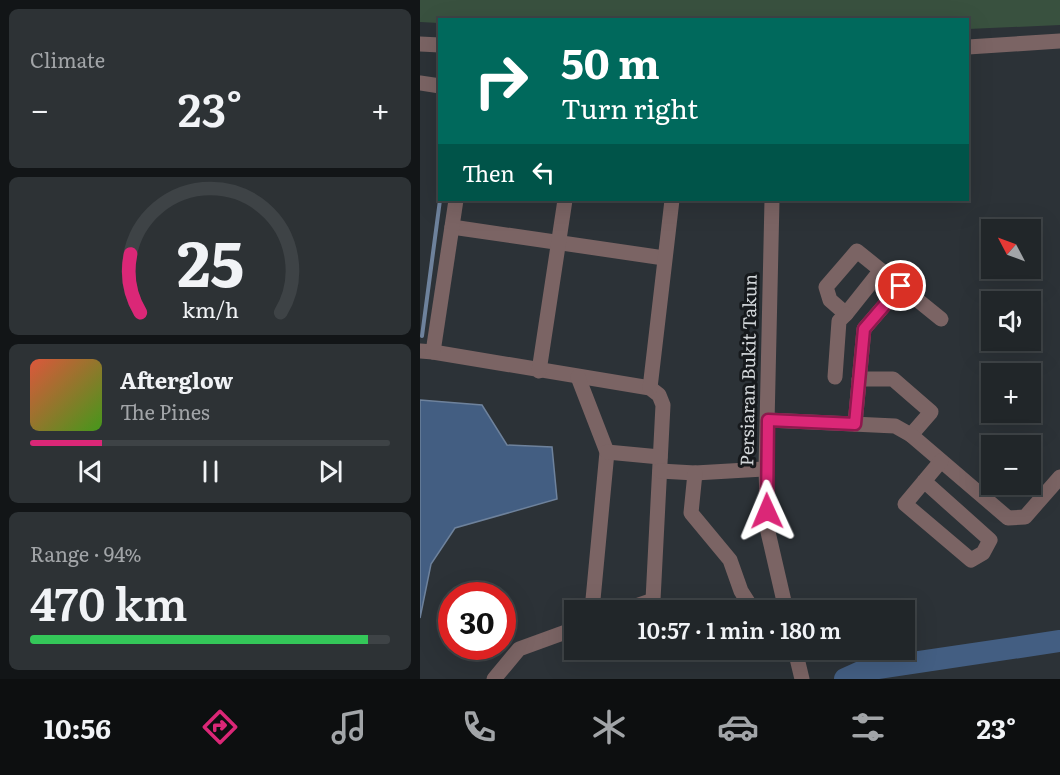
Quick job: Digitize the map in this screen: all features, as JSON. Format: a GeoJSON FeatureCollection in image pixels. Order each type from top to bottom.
{"type":"FeatureCollection","features":[{"type":"Feature","properties":{"kind":"street"},"geometry":{"type":"LineString","coordinates":[[969,47],[1060,41]]}},
{"type":"Feature","properties":{"kind":"street"},"geometry":{"type":"LineString","coordinates":[[420,44],[438,45]]}},
{"type":"Feature","properties":{"kind":"street"},"geometry":{"type":"LineString","coordinates":[[420,83],[438,86]]}},
{"type":"Feature","properties":{"kind":"street"},"geometry":{"type":"LineString","coordinates":[[456,201],[426,352],[650,388],[659,394],[663,405],[653,600]]}},
{"type":"Feature","properties":{"kind":"street"},"geometry":{"type":"LineString","coordinates":[[539,371],[565,201]]}},
{"type":"Feature","properties":{"kind":"street"},"geometry":{"type":"LineString","coordinates":[[650,388],[672,201]]}},
{"type":"Feature","properties":{"kind":"street","name":"Persiaran Bukit Takun"},"geometry":{"type":"LineString","coordinates":[[772,201],[766,469],[768,532],[784,600]]}},
{"type":"Feature","properties":{"kind":"street"},"geometry":{"type":"LineString","coordinates":[[452,227],[664,258]]}},
{"type":"Feature","properties":{"kind":"street"},"geometry":{"type":"LineString","coordinates":[[846,314],[830,300],[826,287],[857,251],[941,319]]}},
{"type":"Feature","properties":{"kind":"street"},"geometry":{"type":"LineString","coordinates":[[835,377],[839,321],[881,270]]}},
{"type":"Feature","properties":{"kind":"street"},"geometry":{"type":"LineString","coordinates":[[855,424],[864,329],[901,286]]}},
{"type":"Feature","properties":{"kind":"street"},"geometry":{"type":"LineString","coordinates":[[578,377],[607,452],[593,600]]}},
{"type":"Feature","properties":{"kind":"street"},"geometry":{"type":"LineString","coordinates":[[859,379],[893,379],[931,412],[911,435]]}},
{"type":"Feature","properties":{"kind":"street"},"geometry":{"type":"LineString","coordinates":[[768,420],[895,426],[911,435],[1008,518],[1025,517],[1060,477]]}},
{"type":"Feature","properties":{"kind":"street"},"geometry":{"type":"LineString","coordinates":[[607,452],[695,473],[766,469]]}},
{"type":"Feature","properties":{"kind":"street"},"geometry":{"type":"LineString","coordinates":[[924,481],[990,540],[983,553],[971,560],[905,504],[924,481],[941,461]]}},
{"type":"Feature","properties":{"kind":"street"},"geometry":{"type":"LineString","coordinates":[[695,473],[691,513],[730,560],[747,600]]}},
{"type":"Feature","properties":{"kind":"street"},"geometry":{"type":"LineString","coordinates":[[494,679],[519,649],[564,633]]}},
{"type":"Feature","properties":{"kind":"green space"},"geometry":{"type":"Polygon","coordinates":[[[420,0],[1060,0],[1060,25],[969,29],[969,18],[438,18],[438,23],[420,22],[420,0]]]}},
{"type":"Feature","properties":{"kind":"water"},"geometry":{"type":"Polygon","coordinates":[[[420,400],[482,405],[507,445],[552,447],[557,499],[455,528],[431,564],[420,618],[420,400]]]}},
{"type":"Feature","properties":{"kind":"waterway"},"geometry":{"type":"LineString","coordinates":[[422,336],[440,201]]}},
{"type":"Feature","properties":{"kind":"waterway"},"geometry":{"type":"LineString","coordinates":[[845,679],[865,670],[1060,641]]}},
{"type":"Feature","properties":{"kind":"route"},"geometry":{"type":"LineString","coordinates":[[767,511],[768,420],[855,424],[864,329],[901,286]]}}]}
